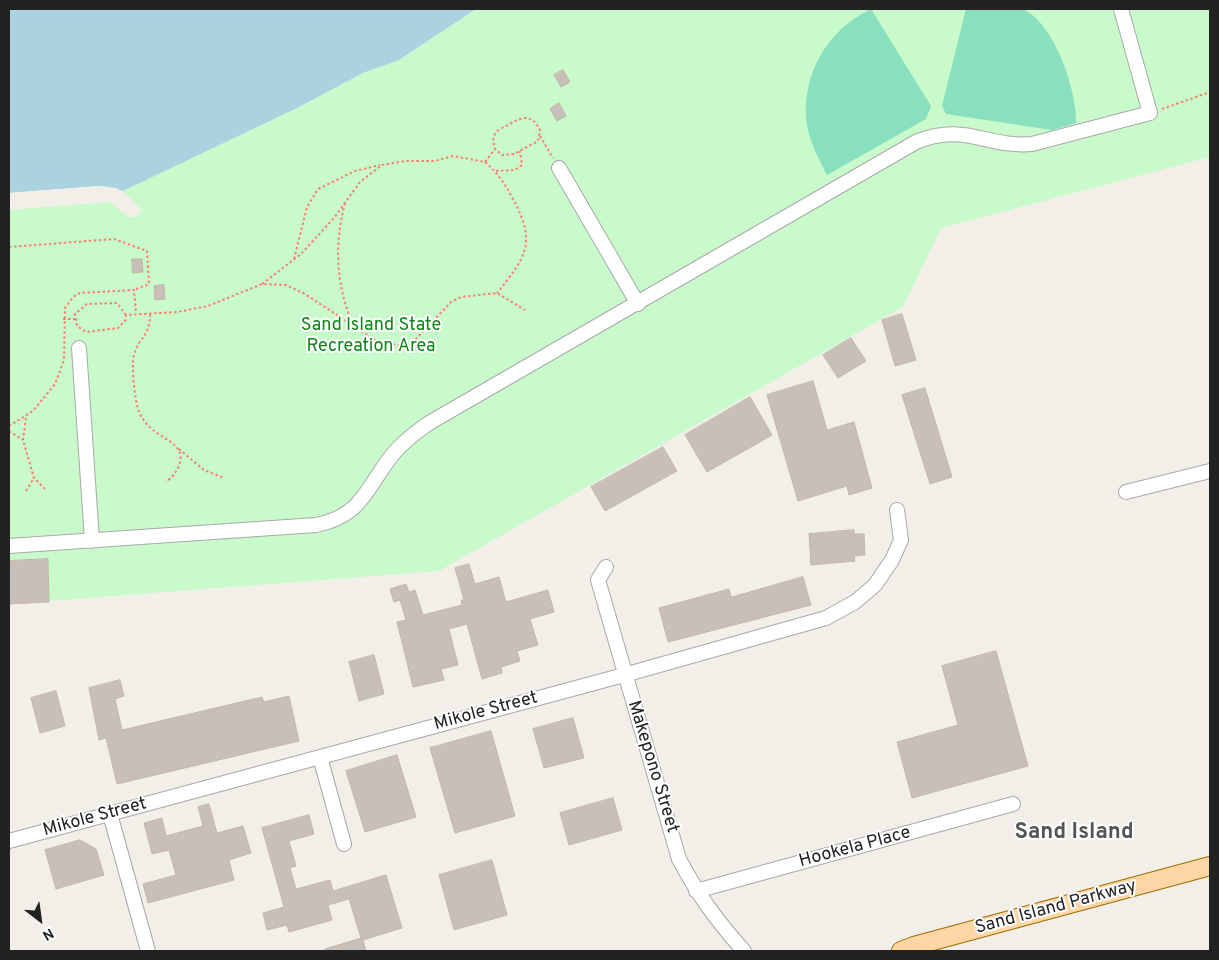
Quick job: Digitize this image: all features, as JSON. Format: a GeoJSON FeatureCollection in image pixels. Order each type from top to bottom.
{"type":"FeatureCollection","features":[{"type":"Feature","properties":{"kind":"main road","name":"Sand Island Parkway"},"geometry":{"type":"LineString","coordinates":[[902,951],[914,946],[1210,866]]}},
{"type":"Feature","properties":{"kind":"street"},"geometry":{"type":"LineString","coordinates":[[9,546],[316,526],[334,521],[358,505],[393,454],[419,429],[638,304],[906,147],[926,138],[959,133],[1013,144],[1032,144],[1150,113],[1121,9]]}},
{"type":"Feature","properties":{"kind":"street"},"geometry":{"type":"LineString","coordinates":[[560,168],[638,304]]}},
{"type":"Feature","properties":{"kind":"street"},"geometry":{"type":"LineString","coordinates":[[80,348],[92,541]]}},
{"type":"Feature","properties":{"kind":"street"},"geometry":{"type":"LineString","coordinates":[[1126,492],[1210,470]]}},
{"type":"Feature","properties":{"kind":"street","name":"Mikole Street"},"geometry":{"type":"LineString","coordinates":[[9,841],[624,675],[826,618],[855,602],[875,584],[892,560],[901,540],[896,510]]}},
{"type":"Feature","properties":{"kind":"street","name":"Makepono Street"},"geometry":{"type":"LineString","coordinates":[[606,567],[598,580],[624,675],[679,858],[696,891],[713,916],[744,951]]}},
{"type":"Feature","properties":{"kind":"street"},"geometry":{"type":"LineString","coordinates":[[320,757],[344,844]]}},
{"type":"Feature","properties":{"kind":"street","name":"Hookela Place"},"geometry":{"type":"LineString","coordinates":[[696,891],[1013,804]]}},
{"type":"Feature","properties":{"kind":"street"},"geometry":{"type":"LineString","coordinates":[[110,814],[148,951]]}},
{"type":"Feature","properties":{"kind":"path"},"geometry":{"type":"LineString","coordinates":[[1150,113],[1210,92]]}},
{"type":"Feature","properties":{"kind":"path"},"geometry":{"type":"LineString","coordinates":[[540,136],[538,141],[514,154],[502,155],[495,149],[493,142],[495,134],[500,129],[523,117],[529,117],[537,123],[540,136],[560,168]]}},
{"type":"Feature","properties":{"kind":"path"},"geometry":{"type":"LineString","coordinates":[[485,162],[495,149]]}},
{"type":"Feature","properties":{"kind":"path"},"geometry":{"type":"LineString","coordinates":[[496,170],[515,170],[522,165],[520,151]]}},
{"type":"Feature","properties":{"kind":"path"},"geometry":{"type":"LineString","coordinates":[[294,259],[307,207],[318,189],[355,170],[405,161],[435,161],[453,156],[485,162],[496,170],[524,219],[526,228],[525,249],[518,267],[497,293]]}},
{"type":"Feature","properties":{"kind":"path"},"geometry":{"type":"LineString","coordinates":[[126,315],[177,312],[208,306],[262,284],[294,259],[328,225],[360,182],[382,165]]}},
{"type":"Feature","properties":{"kind":"path"},"geometry":{"type":"LineString","coordinates":[[346,201],[337,240],[338,266],[345,304],[353,326]]}},
{"type":"Feature","properties":{"kind":"path"},"geometry":{"type":"LineString","coordinates":[[9,247],[119,239],[147,251],[149,284],[134,290]]}},
{"type":"Feature","properties":{"kind":"path"},"geometry":{"type":"LineString","coordinates":[[262,284],[286,285],[295,288],[378,342],[405,346],[413,342],[451,302],[461,297],[497,293],[525,310]]}},
{"type":"Feature","properties":{"kind":"path"},"geometry":{"type":"LineString","coordinates":[[117,303],[126,315],[125,320],[118,328],[86,332],[77,326],[75,314],[87,304],[117,303]]}},
{"type":"Feature","properties":{"kind":"path"},"geometry":{"type":"LineString","coordinates":[[150,314],[150,328],[134,356],[138,411],[154,432],[179,449],[204,470],[224,478]]}},
{"type":"Feature","properties":{"kind":"path"},"geometry":{"type":"LineString","coordinates":[[63,319],[76,319]]}},
{"type":"Feature","properties":{"kind":"path"},"geometry":{"type":"LineString","coordinates":[[26,418],[23,440],[34,478],[46,490]]}},
{"type":"Feature","properties":{"kind":"path"},"geometry":{"type":"LineString","coordinates":[[9,430],[23,440]]}},
{"type":"Feature","properties":{"kind":"path"},"geometry":{"type":"LineString","coordinates":[[166,482],[178,467],[179,449]]}},
{"type":"Feature","properties":{"kind":"path"},"geometry":{"type":"LineString","coordinates":[[26,491],[34,478]]}},
{"type":"Feature","properties":{"kind":"green space"},"geometry":{"type":"Polygon","coordinates":[[[1019,8],[1035,17],[1054,43],[1062,60],[1073,94],[1076,123],[1052,130],[946,114],[942,106],[966,9],[1019,8]]]}},
{"type":"Feature","properties":{"kind":"green space","name":"Sand Island State Recreation Area"},"geometry":{"type":"Polygon","coordinates":[[[476,9],[1210,9],[1210,157],[941,228],[903,307],[439,571],[9,604],[9,210],[109,202],[129,217],[136,217],[140,213],[140,208],[123,191],[297,108],[363,73],[399,60],[476,9]]]}},
{"type":"Feature","properties":{"kind":"green space"},"geometry":{"type":"Polygon","coordinates":[[[871,9],[931,106],[926,119],[827,175],[808,132],[806,107],[808,89],[820,56],[830,42],[841,29],[871,9]]]}},
{"type":"Feature","properties":{"kind":"water"},"geometry":{"type":"Polygon","coordinates":[[[9,9],[476,9],[399,60],[363,73],[297,108],[123,191],[99,186],[9,193],[9,9]]]}},
{"type":"Feature","properties":{"kind":"pier"},"geometry":{"type":"Polygon","coordinates":[[[99,186],[116,188],[125,193],[99,188],[9,195],[9,193],[99,186]]]}},
{"type":"Feature","properties":{"kind":"building"},"geometry":{"type":"Polygon","coordinates":[[[563,70],[570,82],[561,87],[554,75],[563,70]]]}},
{"type":"Feature","properties":{"kind":"building"},"geometry":{"type":"Polygon","coordinates":[[[559,103],[566,116],[557,121],[550,109],[559,103]]]}},
{"type":"Feature","properties":{"kind":"building"},"geometry":{"type":"Polygon","coordinates":[[[132,259],[142,259],[143,272],[133,273],[132,259]]]}},
{"type":"Feature","properties":{"kind":"building"},"geometry":{"type":"Polygon","coordinates":[[[164,285],[165,299],[155,300],[154,286],[164,285]]]}},
{"type":"Feature","properties":{"kind":"building"},"geometry":{"type":"Polygon","coordinates":[[[902,314],[916,360],[895,366],[882,320],[902,314]]]}},
{"type":"Feature","properties":{"kind":"building"},"geometry":{"type":"Polygon","coordinates":[[[851,338],[866,361],[838,378],[823,355],[851,338]]]}},
{"type":"Feature","properties":{"kind":"building"},"geometry":{"type":"Polygon","coordinates":[[[813,381],[827,430],[854,422],[872,488],[849,495],[847,486],[798,501],[767,395],[813,381]]]}},
{"type":"Feature","properties":{"kind":"building"},"geometry":{"type":"Polygon","coordinates":[[[925,388],[952,477],[930,484],[902,395],[925,388]]]}},
{"type":"Feature","properties":{"kind":"building"},"geometry":{"type":"Polygon","coordinates":[[[750,397],[772,435],[707,472],[685,435],[750,397]]]}},
{"type":"Feature","properties":{"kind":"building"},"geometry":{"type":"Polygon","coordinates":[[[663,447],[677,471],[605,511],[591,487],[663,447]]]}},
{"type":"Feature","properties":{"kind":"building"},"geometry":{"type":"Polygon","coordinates":[[[854,530],[854,534],[864,534],[865,555],[854,556],[855,561],[811,565],[809,534],[854,530]]]}},
{"type":"Feature","properties":{"kind":"building"},"geometry":{"type":"Polygon","coordinates":[[[48,559],[49,602],[9,604],[9,561],[48,559]]]}},
{"type":"Feature","properties":{"kind":"building"},"geometry":{"type":"Polygon","coordinates":[[[469,564],[475,584],[499,577],[506,602],[548,590],[554,612],[530,619],[538,645],[517,651],[520,661],[501,667],[502,673],[482,679],[467,624],[449,629],[458,665],[441,669],[444,680],[413,687],[397,622],[406,620],[400,600],[394,602],[390,589],[406,584],[409,592],[415,590],[423,615],[462,605],[461,600],[464,600],[455,568],[469,564]]]}},
{"type":"Feature","properties":{"kind":"building"},"geometry":{"type":"Polygon","coordinates":[[[803,577],[811,605],[668,642],[659,608],[729,589],[731,597],[803,577]]]}},
{"type":"Feature","properties":{"kind":"building"},"geometry":{"type":"Polygon","coordinates":[[[996,651],[1028,766],[912,798],[897,742],[958,725],[942,666],[996,651]]]}},
{"type":"Feature","properties":{"kind":"building"},"geometry":{"type":"Polygon","coordinates":[[[374,655],[384,694],[359,701],[349,662],[374,655]]]}},
{"type":"Feature","properties":{"kind":"building"},"geometry":{"type":"Polygon","coordinates":[[[120,680],[124,696],[115,699],[122,730],[262,697],[264,702],[289,696],[299,741],[117,784],[106,738],[99,740],[89,688],[120,680]]]}},
{"type":"Feature","properties":{"kind":"building"},"geometry":{"type":"Polygon","coordinates":[[[56,691],[65,726],[40,733],[31,698],[56,691]]]}},
{"type":"Feature","properties":{"kind":"building"},"geometry":{"type":"Polygon","coordinates":[[[573,718],[584,758],[544,768],[533,729],[573,718]]]}},
{"type":"Feature","properties":{"kind":"building"},"geometry":{"type":"Polygon","coordinates":[[[491,731],[515,816],[455,833],[430,748],[491,731]]]}},
{"type":"Feature","properties":{"kind":"building"},"geometry":{"type":"Polygon","coordinates":[[[397,755],[416,817],[365,832],[346,771],[397,755]]]}},
{"type":"Feature","properties":{"kind":"building"},"geometry":{"type":"Polygon","coordinates":[[[613,798],[622,830],[569,845],[560,813],[613,798]]]}},
{"type":"Feature","properties":{"kind":"building"},"geometry":{"type":"Polygon","coordinates":[[[209,804],[217,833],[243,826],[251,853],[229,860],[234,880],[148,903],[143,884],[176,875],[169,850],[152,854],[144,823],[162,818],[166,836],[203,826],[198,807],[209,804]]]}},
{"type":"Feature","properties":{"kind":"building"},"geometry":{"type":"Polygon","coordinates":[[[309,815],[314,834],[289,841],[296,866],[290,868],[296,889],[330,880],[333,891],[386,875],[402,928],[363,940],[366,951],[325,951],[325,949],[361,938],[349,899],[328,905],[332,920],[289,932],[287,925],[267,930],[263,913],[284,907],[262,828],[309,815]]]}},
{"type":"Feature","properties":{"kind":"building"},"geometry":{"type":"Polygon","coordinates":[[[80,840],[96,849],[104,875],[56,889],[45,850],[80,840]]]}},
{"type":"Feature","properties":{"kind":"building"},"geometry":{"type":"Polygon","coordinates":[[[492,860],[507,915],[454,930],[439,875],[492,860]]]}},
{"type":"Feature","properties":{"kind":"district","name":"Sand Island"},"geometry":{"type":"Point","coordinates":[1074,834]}}]}
